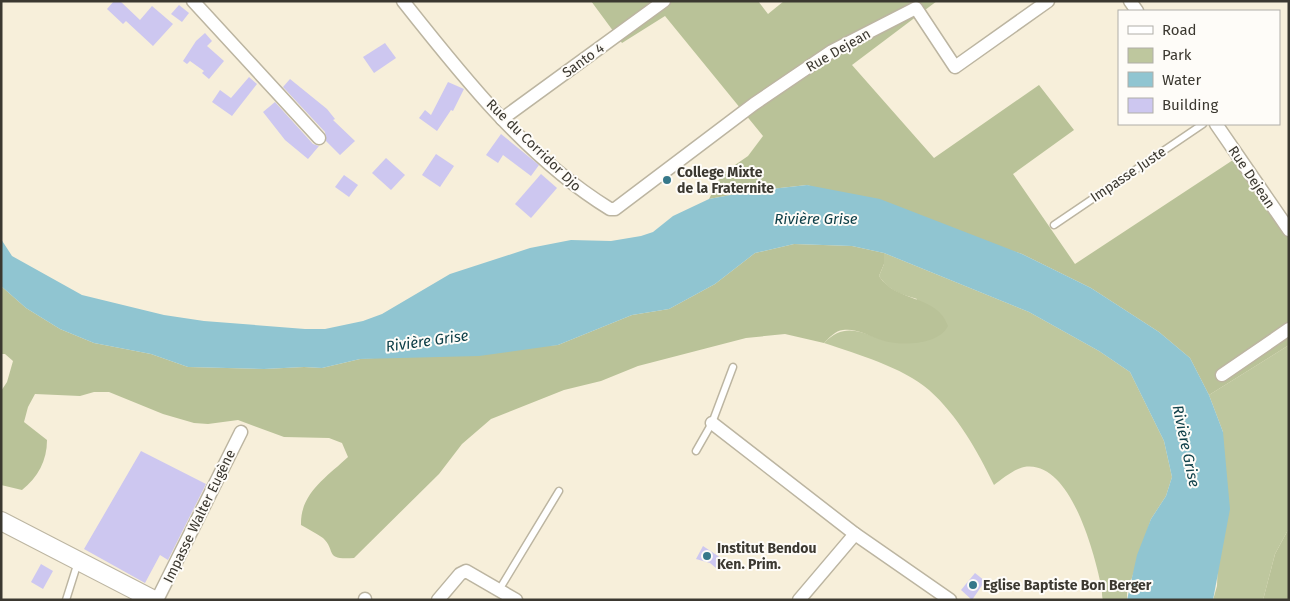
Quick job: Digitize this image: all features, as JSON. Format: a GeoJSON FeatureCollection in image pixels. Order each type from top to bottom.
{"type":"FeatureCollection","features":[{"type":"Feature","properties":{"kind":"street"},"geometry":{"type":"LineString","coordinates":[[193,1],[319,138]]}},
{"type":"Feature","properties":{"kind":"street","name":"Rue du Corridor Djo"},"geometry":{"type":"LineString","coordinates":[[403,1],[502,119],[580,191],[610,209],[615,209]]}},
{"type":"Feature","properties":{"kind":"street","name":"Santo 4"},"geometry":{"type":"LineString","coordinates":[[502,119],[664,1]]}},
{"type":"Feature","properties":{"kind":"street","name":"Rue Dejean"},"geometry":{"type":"LineString","coordinates":[[615,209],[754,104],[832,51],[916,8],[955,67],[1048,1]]}},
{"type":"Feature","properties":{"kind":"street","name":"Rue Dejean"},"geometry":{"type":"LineString","coordinates":[[1217,125],[1289,230]]}},
{"type":"Feature","properties":{"kind":"street"},"geometry":{"type":"LineString","coordinates":[[1222,374],[1289,329]]}},
{"type":"Feature","properties":{"kind":"street"},"geometry":{"type":"LineString","coordinates":[[712,423],[855,534],[950,600]]}},
{"type":"Feature","properties":{"kind":"street","name":"Impasse Walter Eugène"},"geometry":{"type":"LineString","coordinates":[[156,600],[241,432]]}},
{"type":"Feature","properties":{"kind":"street"},"geometry":{"type":"LineString","coordinates":[[1,521],[156,600]]}},
{"type":"Feature","properties":{"kind":"street"},"geometry":{"type":"LineString","coordinates":[[799,600],[855,534]]}},
{"type":"Feature","properties":{"kind":"street"},"geometry":{"type":"LineString","coordinates":[[438,600],[460,574],[466,572],[516,600]]}},
{"type":"Feature","properties":{"kind":"lane","name":"Impasse Juste"},"geometry":{"type":"LineString","coordinates":[[1054,225],[1202,125]]}},
{"type":"Feature","properties":{"kind":"lane"},"geometry":{"type":"LineString","coordinates":[[696,451],[712,423],[733,367]]}},
{"type":"Feature","properties":{"kind":"lane"},"geometry":{"type":"LineString","coordinates":[[499,590],[559,491]]}},
{"type":"Feature","properties":{"kind":"lane"},"geometry":{"type":"LineString","coordinates":[[66,600],[79,561]]}},
{"type":"Feature","properties":{"kind":"green space"},"geometry":{"type":"Polygon","coordinates":[[[591,1],[758,1],[768,14],[784,1],[937,1],[852,65],[934,158],[1039,85],[1074,130],[1013,174],[1075,264],[1233,160],[1289,237],[1289,345],[1209,395],[1190,358],[1159,332],[1091,288],[1022,254],[807,185],[752,191],[709,199],[722,174],[748,156],[763,136],[665,16],[622,43],[591,1]]]}},
{"type":"Feature","properties":{"kind":"green space"},"geometry":{"type":"Polygon","coordinates":[[[794,244],[852,246],[884,253],[884,264],[879,276],[886,285],[895,291],[935,308],[943,316],[948,326],[937,337],[910,343],[892,343],[848,330],[838,332],[824,343],[785,334],[746,338],[638,366],[601,381],[564,390],[491,419],[462,444],[439,474],[354,558],[338,558],[334,556],[323,538],[301,525],[305,504],[316,486],[348,457],[342,443],[329,438],[284,437],[238,420],[208,424],[194,423],[163,414],[109,392],[94,392],[80,396],[35,394],[28,407],[24,422],[47,440],[43,462],[33,480],[22,490],[1,485],[1,391],[7,382],[13,361],[5,354],[1,354],[1,286],[26,308],[60,329],[94,343],[151,354],[188,367],[322,368],[360,359],[558,345],[632,315],[669,309],[715,284],[755,253],[794,244]]]}},
{"type":"Feature","properties":{"kind":"green space"},"geometry":{"type":"Polygon","coordinates":[[[884,253],[1029,312],[1099,351],[1130,372],[1164,441],[1172,477],[1166,496],[1151,519],[1127,593],[1127,600],[1103,600],[1098,570],[1086,531],[1067,492],[1054,477],[1040,468],[1024,467],[1012,472],[994,485],[981,459],[958,422],[929,390],[906,374],[893,368],[824,343],[839,332],[847,331],[861,332],[886,341],[917,299],[891,289],[879,276],[884,264],[884,253]]]}},
{"type":"Feature","properties":{"kind":"green space"},"geometry":{"type":"Polygon","coordinates":[[[1289,345],[1289,528],[1275,554],[1263,600],[1213,600],[1217,586],[1223,432],[1209,395],[1289,345]]]}},
{"type":"Feature","properties":{"kind":"green space"},"geometry":{"type":"Polygon","coordinates":[[[1289,528],[1289,600],[1263,600],[1275,554],[1289,528]]]}},
{"type":"Feature","properties":{"kind":"water","name":"Rivière Grise"},"geometry":{"type":"Polygon","coordinates":[[[807,185],[880,199],[1022,254],[1091,288],[1159,332],[1190,358],[1209,395],[1223,432],[1230,509],[1213,600],[1127,600],[1137,555],[1151,519],[1166,496],[1172,477],[1164,441],[1130,372],[1099,351],[1029,312],[884,253],[852,246],[794,244],[755,253],[715,284],[669,309],[632,315],[558,345],[479,356],[360,359],[322,368],[188,367],[151,354],[94,343],[60,329],[26,308],[1,286],[1,239],[12,256],[82,295],[164,315],[204,321],[325,329],[363,321],[382,314],[450,274],[530,248],[571,240],[611,241],[641,236],[653,232],[673,216],[709,199],[752,191],[807,185]]]}},
{"type":"Feature","properties":{"kind":"building"},"geometry":{"type":"Polygon","coordinates":[[[114,1],[120,1],[140,20],[152,6],[173,24],[153,46],[126,21],[123,24],[107,9],[114,1]]]}},
{"type":"Feature","properties":{"kind":"building"},"geometry":{"type":"Polygon","coordinates":[[[179,5],[189,13],[182,22],[171,14],[179,5]]]}},
{"type":"Feature","properties":{"kind":"building"},"geometry":{"type":"Polygon","coordinates":[[[205,33],[212,41],[207,46],[224,61],[209,79],[202,73],[204,71],[190,61],[187,64],[183,61],[196,41],[205,33]]]}},
{"type":"Feature","properties":{"kind":"building"},"geometry":{"type":"Polygon","coordinates":[[[385,43],[396,58],[374,73],[363,57],[385,43]]]}},
{"type":"Feature","properties":{"kind":"building"},"geometry":{"type":"Polygon","coordinates":[[[249,77],[257,84],[232,116],[212,102],[220,90],[231,98],[249,77]]]}},
{"type":"Feature","properties":{"kind":"building"},"geometry":{"type":"Polygon","coordinates":[[[290,79],[327,109],[335,119],[333,120],[355,141],[340,155],[326,141],[325,132],[283,87],[290,79]]]}},
{"type":"Feature","properties":{"kind":"building"},"geometry":{"type":"Polygon","coordinates":[[[448,82],[464,89],[453,111],[451,110],[437,131],[419,118],[425,110],[431,115],[448,82]]]}},
{"type":"Feature","properties":{"kind":"building"},"geometry":{"type":"Polygon","coordinates":[[[275,102],[313,144],[319,146],[308,159],[285,140],[263,112],[275,102]]]}},
{"type":"Feature","properties":{"kind":"building"},"geometry":{"type":"Polygon","coordinates":[[[501,134],[539,165],[531,176],[503,155],[498,163],[486,155],[501,134]]]}},
{"type":"Feature","properties":{"kind":"building"},"geometry":{"type":"Polygon","coordinates":[[[436,154],[454,166],[440,187],[422,175],[436,154]]]}},
{"type":"Feature","properties":{"kind":"building"},"geometry":{"type":"Polygon","coordinates":[[[386,158],[405,175],[391,190],[372,173],[386,158]]]}},
{"type":"Feature","properties":{"kind":"building"},"geometry":{"type":"Polygon","coordinates":[[[541,174],[557,188],[531,218],[515,204],[541,174]]]}},
{"type":"Feature","properties":{"kind":"building"},"geometry":{"type":"Polygon","coordinates":[[[344,175],[358,185],[349,197],[335,187],[344,175]]]}},
{"type":"Feature","properties":{"kind":"building"},"geometry":{"type":"Polygon","coordinates":[[[141,451],[206,484],[168,560],[160,555],[145,583],[84,549],[141,451]]]}},
{"type":"Feature","properties":{"kind":"building"},"geometry":{"type":"Polygon","coordinates":[[[703,546],[721,558],[716,568],[710,563],[696,559],[703,546]]]}},
{"type":"Feature","properties":{"kind":"building"},"geometry":{"type":"Polygon","coordinates":[[[41,564],[53,571],[43,589],[31,582],[41,564]]]}},
{"type":"Feature","properties":{"kind":"building","name":"Eglise Baptiste Bon Berger"},"geometry":{"type":"Polygon","coordinates":[[[975,573],[985,581],[972,600],[961,590],[975,573]]]}},
{"type":"Feature","properties":{"kind":"place","name":"College Mixte de la Fraternite"},"geometry":{"type":"Point","coordinates":[667,180]}},
{"type":"Feature","properties":{"kind":"place","name":"Institut Bendou Ken. Prim."},"geometry":{"type":"Point","coordinates":[707,556]}},
{"type":"Feature","properties":{"kind":"place","name":"Eglise Baptiste Bon Berger"},"geometry":{"type":"Point","coordinates":[973,585]}}]}
